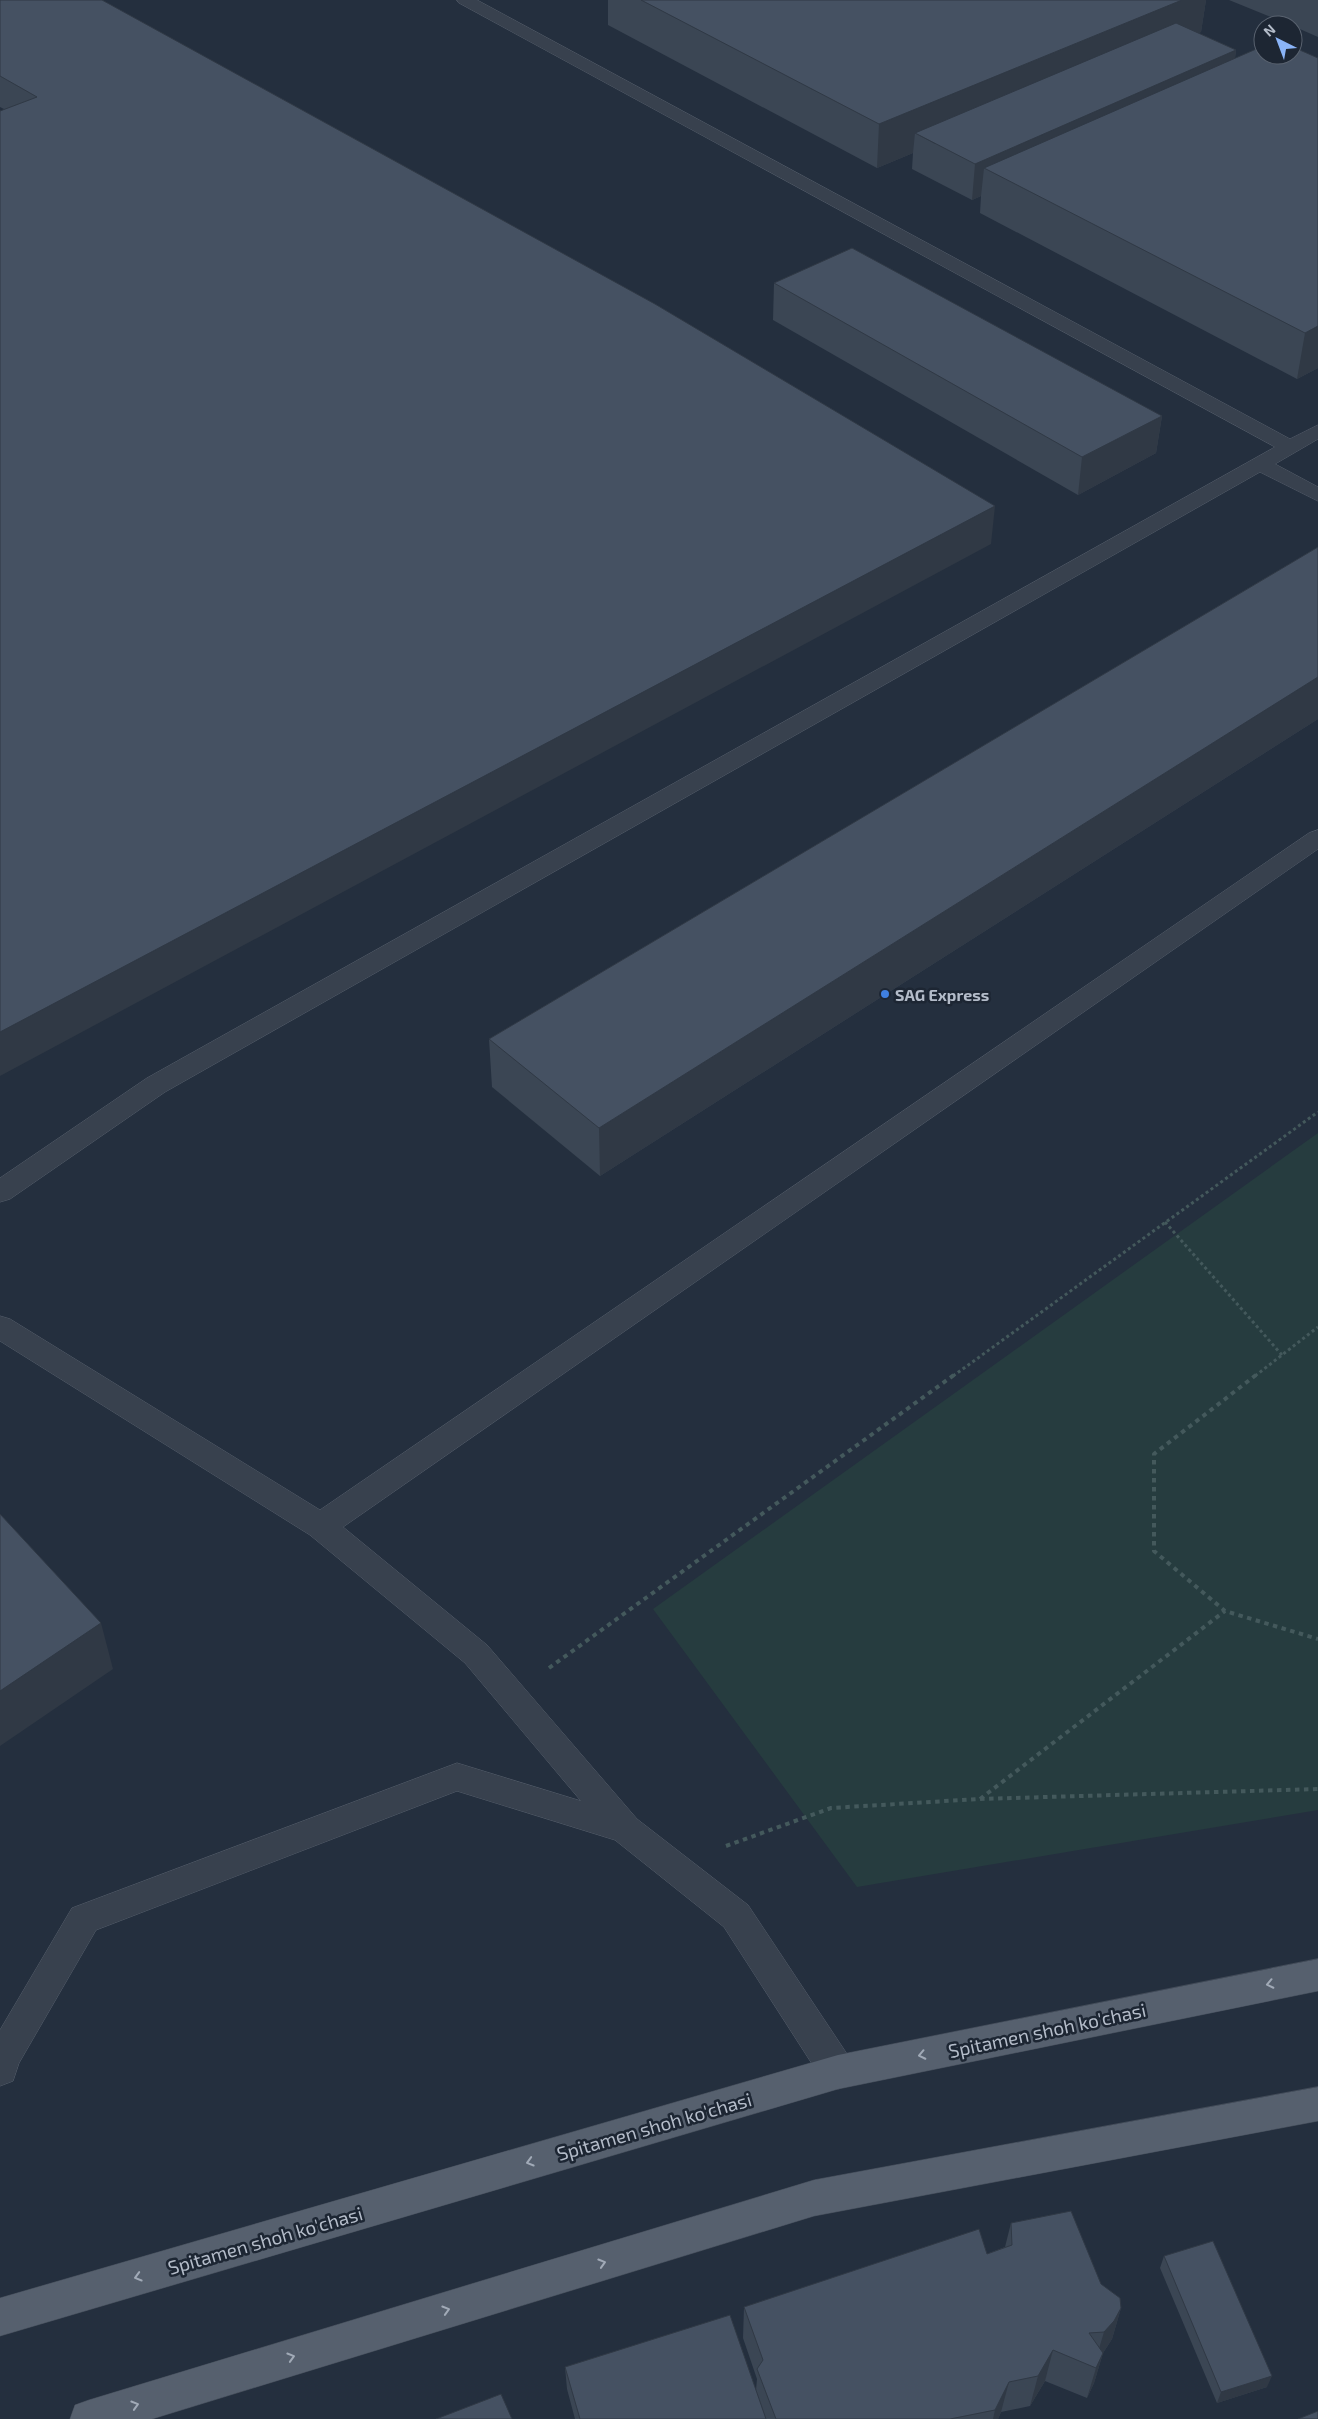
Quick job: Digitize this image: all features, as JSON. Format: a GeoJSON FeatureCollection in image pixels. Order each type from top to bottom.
{"type":"FeatureCollection","features":[{"type":"Feature","properties":{"kind":"main road","name":"Spitamen shoh ko'chasi"},"geometry":{"type":"LineString","coordinates":[[0,2317],[838,2072],[1318,1974]]}},
{"type":"Feature","properties":{"kind":"main road"},"geometry":{"type":"LineString","coordinates":[[89,2419],[814,2198],[1318,2104]]}},
{"type":"Feature","properties":{"kind":"lane"},"geometry":{"type":"LineString","coordinates":[[465,0],[1290,447]]}},
{"type":"Feature","properties":{"kind":"lane"},"geometry":{"type":"LineString","coordinates":[[0,1192],[164,1080],[1318,432]]}},
{"type":"Feature","properties":{"kind":"lane"},"geometry":{"type":"LineString","coordinates":[[1260,464],[1318,495]]}},
{"type":"Feature","properties":{"kind":"lane"},"geometry":{"type":"LineString","coordinates":[[321,1526],[1318,838]]}},
{"type":"Feature","properties":{"kind":"lane"},"geometry":{"type":"LineString","coordinates":[[0,1326],[321,1526],[476,1654],[625,1829],[736,1916],[838,2072]]}},
{"type":"Feature","properties":{"kind":"lane"},"geometry":{"type":"LineString","coordinates":[[0,2069],[2,2059],[84,1919],[457,1776],[625,1829]]}},
{"type":"Feature","properties":{"kind":"path"},"geometry":{"type":"LineString","coordinates":[[511,1696],[1318,1112]]}},
{"type":"Feature","properties":{"kind":"path"},"geometry":{"type":"LineString","coordinates":[[1166,1222],[1282,1355]]}},
{"type":"Feature","properties":{"kind":"path"},"geometry":{"type":"LineString","coordinates":[[1318,1327],[1154,1454],[1154,1551],[1225,1611],[1318,1639]]}},
{"type":"Feature","properties":{"kind":"path"},"geometry":{"type":"LineString","coordinates":[[979,1799],[1225,1611]]}},
{"type":"Feature","properties":{"kind":"path"},"geometry":{"type":"LineString","coordinates":[[672,1865],[831,1808],[979,1799],[1318,1789]]}},
{"type":"Feature","properties":{"kind":"green space"},"geometry":{"type":"Polygon","coordinates":[[[1318,1133],[1318,1810],[857,1887],[653,1609],[1318,1133]]]}},
{"type":"Feature","properties":{"kind":"building"},"geometry":{"type":"Polygon","coordinates":[[[0,0],[102,0],[655,304],[995,506],[0,1032],[0,111],[37,97],[0,76],[0,0]]]}},
{"type":"Feature","properties":{"kind":"building"},"geometry":{"type":"Polygon","coordinates":[[[641,0],[1182,0],[879,124],[641,0]]]}},
{"type":"Feature","properties":{"kind":"building"},"geometry":{"type":"Polygon","coordinates":[[[1176,23],[1236,50],[975,164],[915,133],[1176,23]]]}},
{"type":"Feature","properties":{"kind":"building"},"geometry":{"type":"Polygon","coordinates":[[[1253,50],[1253,65],[1303,65],[1303,51],[1318,58],[1318,326],[1305,333],[984,168],[1253,50]]]}},
{"type":"Feature","properties":{"kind":"building"},"geometry":{"type":"Polygon","coordinates":[[[852,248],[1162,416],[1082,457],[774,283],[852,248]]]}},
{"type":"Feature","properties":{"kind":"building"},"geometry":{"type":"Polygon","coordinates":[[[1318,547],[1318,677],[599,1128],[489,1039],[1318,547]]]}},
{"type":"Feature","properties":{"kind":"building"},"geometry":{"type":"Polygon","coordinates":[[[0,1514],[101,1623],[0,1691],[0,1514]]]}},
{"type":"Feature","properties":{"kind":"building"},"geometry":{"type":"Polygon","coordinates":[[[1071,2211],[1101,2284],[1120,2298],[1121,2308],[1114,2321],[1104,2332],[1089,2333],[1103,2353],[1096,2368],[1053,2350],[1038,2376],[1009,2382],[995,2410],[950,2419],[776,2419],[757,2369],[763,2360],[744,2307],[979,2229],[987,2254],[1012,2245],[1011,2223],[1071,2211]]]}},
{"type":"Feature","properties":{"kind":"building"},"geometry":{"type":"Polygon","coordinates":[[[1213,2241],[1272,2376],[1221,2392],[1164,2256],[1213,2241]]]}},
{"type":"Feature","properties":{"kind":"building"},"geometry":{"type":"Polygon","coordinates":[[[730,2315],[766,2419],[580,2419],[565,2367],[730,2315]]]}},
{"type":"Feature","properties":{"kind":"building"},"geometry":{"type":"Polygon","coordinates":[[[501,2394],[512,2419],[436,2419],[501,2394]]]}},
{"type":"Feature","properties":{"kind":"building"},"geometry":{"type":"Polygon","coordinates":[[[1318,2411],[1318,2419],[1298,2419],[1318,2411]]]}},
{"type":"Feature","properties":{"kind":"place","name":"SAG Express"},"geometry":{"type":"Point","coordinates":[885,994]}}]}
